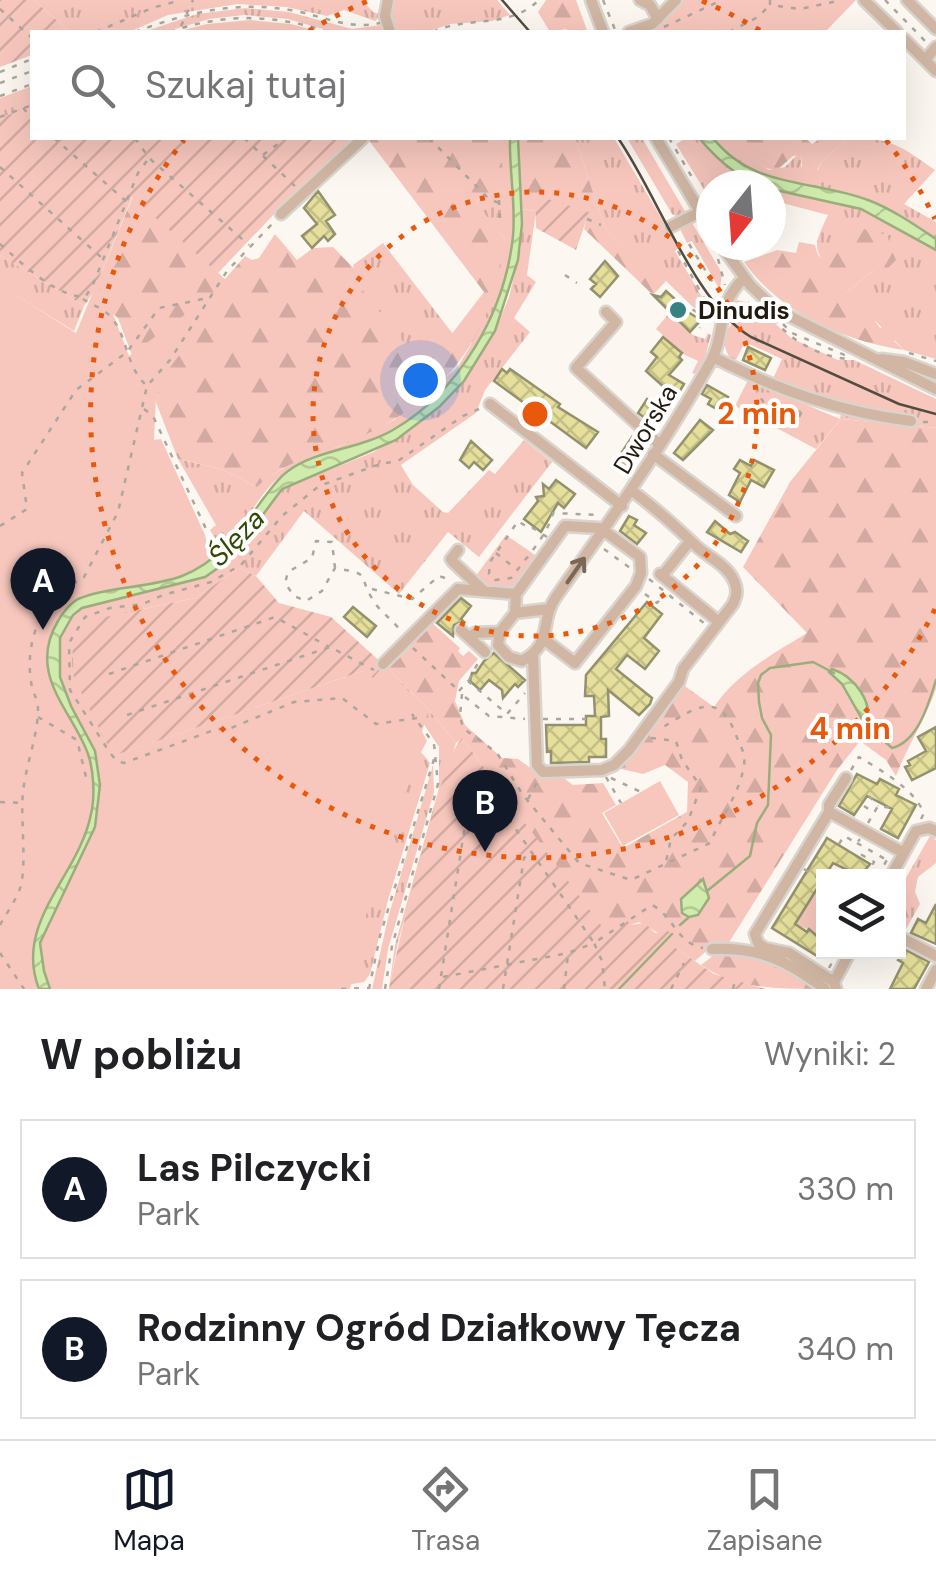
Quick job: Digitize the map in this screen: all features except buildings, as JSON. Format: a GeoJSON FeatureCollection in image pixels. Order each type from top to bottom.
{"type":"FeatureCollection","features":[{"type":"Feature","properties":{"kind":"street"},"geometry":{"type":"LineString","coordinates":[[388,0],[388,26]]}},
{"type":"Feature","properties":{"kind":"street"},"geometry":{"type":"LineString","coordinates":[[591,0],[609,28]]}},
{"type":"Feature","properties":{"kind":"street"},"geometry":{"type":"LineString","coordinates":[[633,30],[658,19],[676,0]]}},
{"type":"Feature","properties":{"kind":"street"},"geometry":{"type":"LineString","coordinates":[[864,0],[895,30]]}},
{"type":"Feature","properties":{"kind":"street"},"geometry":{"type":"LineString","coordinates":[[907,0],[936,28]]}},
{"type":"Feature","properties":{"kind":"street"},"geometry":{"type":"LineString","coordinates":[[648,2],[658,19]]}},
{"type":"Feature","properties":{"kind":"street"},"geometry":{"type":"LineString","coordinates":[[906,41],[936,71]]}},
{"type":"Feature","properties":{"kind":"street"},"geometry":{"type":"LineString","coordinates":[[925,60],[935,48]]}},
{"type":"Feature","properties":{"kind":"street"},"geometry":{"type":"LineString","coordinates":[[281,214],[361,140]]}},
{"type":"Feature","properties":{"kind":"street"},"geometry":{"type":"LineString","coordinates":[[657,140],[696,205]]}},
{"type":"Feature","properties":{"kind":"street"},"geometry":{"type":"LineString","coordinates":[[670,227],[696,214]]}},
{"type":"Feature","properties":{"kind":"street"},"geometry":{"type":"LineString","coordinates":[[728,260],[767,303],[792,320],[936,389]]}},
{"type":"Feature","properties":{"kind":"street","name":"Dworska"},"geometry":{"type":"LineString","coordinates":[[490,404],[622,506],[713,357],[727,296],[744,278]]}},
{"type":"Feature","properties":{"kind":"street"},"geometry":{"type":"LineString","coordinates":[[606,312],[616,322],[576,368],[656,449],[736,516]]}},
{"type":"Feature","properties":{"kind":"street"},"geometry":{"type":"LineString","coordinates":[[713,357],[806,399],[868,416],[911,422]]}},
{"type":"Feature","properties":{"kind":"street"},"geometry":{"type":"LineString","coordinates":[[875,358],[904,362],[936,374]]}},
{"type":"Feature","properties":{"kind":"street"},"geometry":{"type":"LineString","coordinates":[[533,656],[537,765],[543,772],[602,770],[622,760],[737,596],[729,572],[631,490]]}},
{"type":"Feature","properties":{"kind":"street"},"geometry":{"type":"LineString","coordinates":[[545,640],[575,663],[636,586],[641,573],[640,557],[603,530],[565,526],[516,594],[515,612],[500,632],[498,645],[509,658],[522,661],[533,656],[545,640],[548,609],[603,530],[622,506]]}},
{"type":"Feature","properties":{"kind":"street"},"geometry":{"type":"LineString","coordinates":[[690,541],[661,575],[716,626]]}},
{"type":"Feature","properties":{"kind":"street"},"geometry":{"type":"LineString","coordinates":[[458,550],[451,558],[453,562],[484,591]]}},
{"type":"Feature","properties":{"kind":"street"},"geometry":{"type":"LineString","coordinates":[[383,664],[458,589],[516,594]]}},
{"type":"Feature","properties":{"kind":"street"},"geometry":{"type":"LineString","coordinates":[[515,612],[548,609]]}},
{"type":"Feature","properties":{"kind":"street"},"geometry":{"type":"LineString","coordinates":[[460,630],[485,652]]}},
{"type":"Feature","properties":{"kind":"street"},"geometry":{"type":"LineString","coordinates":[[470,638],[475,632],[500,632]]}},
{"type":"Feature","properties":{"kind":"street"},"geometry":{"type":"LineString","coordinates":[[831,987],[790,953],[765,948],[755,934],[848,778]]}},
{"type":"Feature","properties":{"kind":"street"},"geometry":{"type":"LineString","coordinates":[[829,812],[904,853]]}},
{"type":"Feature","properties":{"kind":"street"},"geometry":{"type":"LineString","coordinates":[[895,869],[916,831],[936,831]]}},
{"type":"Feature","properties":{"kind":"street"},"geometry":{"type":"LineString","coordinates":[[906,940],[936,956]]}},
{"type":"Feature","properties":{"kind":"street"},"geometry":{"type":"LineString","coordinates":[[712,948],[782,958],[831,987]]}},
{"type":"Feature","properties":{"kind":"street"},"geometry":{"type":"LineString","coordinates":[[831,987],[846,959]]}},
{"type":"Feature","properties":{"kind":"street"},"geometry":{"type":"LineString","coordinates":[[926,989],[936,970]]}},
{"type":"Feature","properties":{"kind":"path"},"geometry":{"type":"LineString","coordinates":[[101,30],[182,0]]}},
{"type":"Feature","properties":{"kind":"path"},"geometry":{"type":"LineString","coordinates":[[181,28],[193,0]]}},
{"type":"Feature","properties":{"kind":"path"},"geometry":{"type":"LineString","coordinates":[[438,30],[503,20],[539,0]]}},
{"type":"Feature","properties":{"kind":"path"},"geometry":{"type":"LineString","coordinates":[[603,0],[609,28]]}},
{"type":"Feature","properties":{"kind":"path"},"geometry":{"type":"LineString","coordinates":[[656,30],[722,0]]}},
{"type":"Feature","properties":{"kind":"path"},"geometry":{"type":"LineString","coordinates":[[734,30],[758,17],[770,2],[800,9],[842,0]]}},
{"type":"Feature","properties":{"kind":"path"},"geometry":{"type":"LineString","coordinates":[[885,0],[935,48]]}},
{"type":"Feature","properties":{"kind":"path"},"geometry":{"type":"LineString","coordinates":[[141,30],[224,6],[258,6],[298,11],[346,25],[388,26]]}},
{"type":"Feature","properties":{"kind":"path"},"geometry":{"type":"LineString","coordinates":[[0,9],[30,36]]}},
{"type":"Feature","properties":{"kind":"path"},"geometry":{"type":"LineString","coordinates":[[176,30],[219,19],[257,17],[321,30]]}},
{"type":"Feature","properties":{"kind":"path"},"geometry":{"type":"LineString","coordinates":[[0,72],[30,60]]}},
{"type":"Feature","properties":{"kind":"path"},"geometry":{"type":"LineString","coordinates":[[0,83],[30,72]]}},
{"type":"Feature","properties":{"kind":"path"},"geometry":{"type":"LineString","coordinates":[[0,96],[30,85]]}},
{"type":"Feature","properties":{"kind":"path"},"geometry":{"type":"LineString","coordinates":[[0,116],[30,106]]}},
{"type":"Feature","properties":{"kind":"path"},"geometry":{"type":"LineString","coordinates":[[23,108],[30,116]]}},
{"type":"Feature","properties":{"kind":"path"},"geometry":{"type":"LineString","coordinates":[[56,140],[126,202]]}},
{"type":"Feature","properties":{"kind":"path"},"geometry":{"type":"LineString","coordinates":[[136,140],[149,158],[250,246]]}},
{"type":"Feature","properties":{"kind":"path"},"geometry":{"type":"LineString","coordinates":[[246,140],[302,193]]}},
{"type":"Feature","properties":{"kind":"path"},"geometry":{"type":"LineString","coordinates":[[263,155],[283,140]]}},
{"type":"Feature","properties":{"kind":"path"},"geometry":{"type":"LineString","coordinates":[[431,140],[489,198],[499,201],[500,218]]}},
{"type":"Feature","properties":{"kind":"path"},"geometry":{"type":"LineString","coordinates":[[670,140],[694,180]]}},
{"type":"Feature","properties":{"kind":"path"},"geometry":{"type":"LineString","coordinates":[[81,298],[89,293],[138,173],[149,158]]}},
{"type":"Feature","properties":{"kind":"path"},"geometry":{"type":"LineString","coordinates":[[0,167],[103,259]]}},
{"type":"Feature","properties":{"kind":"path"},"geometry":{"type":"LineString","coordinates":[[0,925],[21,888],[22,804],[39,704],[32,688],[31,665],[38,623],[50,600],[65,586],[83,579],[94,564],[118,512],[147,386],[170,360],[209,298],[281,214]]}},
{"type":"Feature","properties":{"kind":"path"},"geometry":{"type":"LineString","coordinates":[[587,218],[601,225]]}},
{"type":"Feature","properties":{"kind":"path"},"geometry":{"type":"LineString","coordinates":[[0,244],[43,279],[109,314],[134,370],[147,386]]}},
{"type":"Feature","properties":{"kind":"path"},"geometry":{"type":"LineString","coordinates":[[690,244],[720,295]]}},
{"type":"Feature","properties":{"kind":"path"},"geometry":{"type":"LineString","coordinates":[[678,251],[708,304]]}},
{"type":"Feature","properties":{"kind":"path"},"geometry":{"type":"LineString","coordinates":[[719,260],[725,287]]}},
{"type":"Feature","properties":{"kind":"path"},"geometry":{"type":"LineString","coordinates":[[564,276],[577,284]]}},
{"type":"Feature","properties":{"kind":"path"},"geometry":{"type":"LineString","coordinates":[[0,526],[27,510],[22,474],[76,390],[127,352],[159,308],[209,298]]}},
{"type":"Feature","properties":{"kind":"path"},"geometry":{"type":"LineString","coordinates":[[735,313],[750,300]]}},
{"type":"Feature","properties":{"kind":"path"},"geometry":{"type":"LineString","coordinates":[[682,308],[685,304],[705,317],[700,328]]}},
{"type":"Feature","properties":{"kind":"path"},"geometry":{"type":"LineString","coordinates":[[904,352],[936,361]]}},
{"type":"Feature","properties":{"kind":"path"},"geometry":{"type":"LineString","coordinates":[[757,380],[757,392],[768,408],[796,424],[806,399]]}},
{"type":"Feature","properties":{"kind":"path"},"geometry":{"type":"LineString","coordinates":[[417,718],[376,724],[342,698],[294,702],[124,763],[110,753],[70,690],[69,643],[85,617],[97,611],[143,604],[226,574],[241,565],[282,516],[319,486],[398,461],[463,416],[490,404]]}},
{"type":"Feature","properties":{"kind":"path"},"geometry":{"type":"LineString","coordinates":[[143,408],[153,416],[207,531]]}},
{"type":"Feature","properties":{"kind":"path"},"geometry":{"type":"LineString","coordinates":[[911,422],[936,422]]}},
{"type":"Feature","properties":{"kind":"path"},"geometry":{"type":"LineString","coordinates":[[518,520],[542,536],[511,578],[496,580],[489,574],[496,553],[518,520]]}},
{"type":"Feature","properties":{"kind":"path"},"geometry":{"type":"LineString","coordinates":[[316,541],[332,542],[335,568],[322,591],[306,601],[294,596],[285,582],[288,572],[312,558],[316,541]]}},
{"type":"Feature","properties":{"kind":"path"},"geometry":{"type":"LineString","coordinates":[[595,542],[716,626]]}},
{"type":"Feature","properties":{"kind":"path"},"geometry":{"type":"LineString","coordinates":[[496,553],[517,570]]}},
{"type":"Feature","properties":{"kind":"path"},"geometry":{"type":"LineString","coordinates":[[335,568],[361,573],[373,600],[397,626],[404,641],[479,710],[502,719],[586,718]]}},
{"type":"Feature","properties":{"kind":"path"},"geometry":{"type":"LineString","coordinates":[[370,590],[412,599],[442,575],[458,589]]}},
{"type":"Feature","properties":{"kind":"path"},"geometry":{"type":"LineString","coordinates":[[636,586],[657,603],[666,593]]}},
{"type":"Feature","properties":{"kind":"path"},"geometry":{"type":"LineString","coordinates":[[110,674],[275,618],[368,669],[383,664]]}},
{"type":"Feature","properties":{"kind":"path"},"geometry":{"type":"LineString","coordinates":[[128,714],[330,647]]}},
{"type":"Feature","properties":{"kind":"path"},"geometry":{"type":"LineString","coordinates":[[502,719],[535,680]]}},
{"type":"Feature","properties":{"kind":"path"},"geometry":{"type":"LineString","coordinates":[[506,714],[468,681],[461,693],[464,728],[497,753],[528,801],[582,866],[631,880],[710,843],[734,797],[745,760],[731,717],[714,705],[662,727],[651,738]]}},
{"type":"Feature","properties":{"kind":"path"},"geometry":{"type":"LineString","coordinates":[[479,710],[488,698]]}},
{"type":"Feature","properties":{"kind":"path"},"geometry":{"type":"LineString","coordinates":[[385,989],[392,946],[438,784],[434,744],[412,714]]}},
{"type":"Feature","properties":{"kind":"path"},"geometry":{"type":"LineString","coordinates":[[38,717],[77,740],[86,777]]}},
{"type":"Feature","properties":{"kind":"path"},"geometry":{"type":"LineString","coordinates":[[638,737],[676,741],[684,764],[701,787],[688,821],[671,839],[666,866]]}},
{"type":"Feature","properties":{"kind":"path"},"geometry":{"type":"LineString","coordinates":[[342,989],[370,989],[380,936],[435,755]]}},
{"type":"Feature","properties":{"kind":"path"},"geometry":{"type":"LineString","coordinates":[[848,778],[853,763],[860,757],[904,789],[924,809],[913,829]]}},
{"type":"Feature","properties":{"kind":"path"},"geometry":{"type":"LineString","coordinates":[[528,801],[543,772]]}},
{"type":"Feature","properties":{"kind":"path"},"geometry":{"type":"LineString","coordinates":[[620,804],[605,776],[641,792]]}},
{"type":"Feature","properties":{"kind":"path"},"geometry":{"type":"LineString","coordinates":[[869,796],[878,806],[892,808]]}},
{"type":"Feature","properties":{"kind":"path"},"geometry":{"type":"LineString","coordinates":[[0,802],[22,804]]}},
{"type":"Feature","properties":{"kind":"path"},"geometry":{"type":"LineString","coordinates":[[439,989],[468,820],[480,807],[496,806],[504,812],[594,943],[602,961],[606,989]]}},
{"type":"Feature","properties":{"kind":"path"},"geometry":{"type":"LineString","coordinates":[[864,806],[874,812],[878,806]]}},
{"type":"Feature","properties":{"kind":"path"},"geometry":{"type":"LineString","coordinates":[[822,824],[887,860],[882,869]]}},
{"type":"Feature","properties":{"kind":"path"},"geometry":{"type":"LineString","coordinates":[[839,844],[844,836]]}},
{"type":"Feature","properties":{"kind":"path"},"geometry":{"type":"LineString","coordinates":[[857,843],[862,836]]}},
{"type":"Feature","properties":{"kind":"path"},"geometry":{"type":"LineString","coordinates":[[866,848],[862,855],[874,862],[870,869]]}},
{"type":"Feature","properties":{"kind":"path"},"geometry":{"type":"LineString","coordinates":[[503,989],[524,858],[532,852]]}},
{"type":"Feature","properties":{"kind":"path"},"geometry":{"type":"LineString","coordinates":[[797,865],[816,877]]}},
{"type":"Feature","properties":{"kind":"path"},"geometry":{"type":"LineString","coordinates":[[440,977],[568,953],[594,943],[652,905],[659,908],[686,943],[712,948]]}},
{"type":"Feature","properties":{"kind":"path"},"geometry":{"type":"LineString","coordinates":[[0,952],[24,989]]}},
{"type":"Feature","properties":{"kind":"path"},"geometry":{"type":"LineString","coordinates":[[564,989],[568,953]]}},
{"type":"Feature","properties":{"kind":"path"},"geometry":{"type":"LineString","coordinates":[[670,989],[684,963]]}},
{"type":"Feature","properties":{"kind":"path"},"geometry":{"type":"LineString","coordinates":[[733,989],[735,981]]}},
{"type":"Feature","properties":{"kind":"green space"},"geometry":{"type":"Polygon","coordinates":[[[0,0],[34,0],[68,30],[30,30],[30,56],[0,67],[0,0]]]}},
{"type":"Feature","properties":{"kind":"green space"},"geometry":{"type":"Polygon","coordinates":[[[34,0],[362,0],[382,15],[375,21],[344,10],[327,16],[286,7],[238,4],[168,15],[134,30],[68,30],[34,0]]]}},
{"type":"Feature","properties":{"kind":"green space"},"geometry":{"type":"Polygon","coordinates":[[[392,0],[497,0],[510,15],[433,30],[393,30],[392,0]]]}},
{"type":"Feature","properties":{"kind":"green space"},"geometry":{"type":"Polygon","coordinates":[[[546,0],[576,0],[587,30],[549,30],[538,12],[546,0]]]}},
{"type":"Feature","properties":{"kind":"green space"},"geometry":{"type":"Polygon","coordinates":[[[680,0],[856,0],[827,30],[651,29],[680,0]]]}},
{"type":"Feature","properties":{"kind":"green space"},"geometry":{"type":"Polygon","coordinates":[[[245,8],[289,12],[352,29],[381,25],[382,30],[326,30],[288,19],[244,15],[209,19],[172,30],[149,30],[197,14],[245,8]]]}},
{"type":"Feature","properties":{"kind":"green space"},"geometry":{"type":"Polygon","coordinates":[[[250,20],[313,30],[184,30],[250,20]]]}},
{"type":"Feature","properties":{"kind":"green space"},"geometry":{"type":"Polygon","coordinates":[[[30,87],[30,107],[0,118],[0,98],[30,87]]]}},
{"type":"Feature","properties":{"kind":"green space"},"geometry":{"type":"Polygon","coordinates":[[[30,107],[30,140],[356,140],[298,189],[218,273],[132,197],[94,291],[84,306],[0,255],[0,118],[30,107]]]}},
{"type":"Feature","properties":{"kind":"green space"},"geometry":{"type":"Polygon","coordinates":[[[369,140],[496,140],[505,192],[498,199],[490,195],[479,197],[476,203],[505,239],[488,310],[454,368],[404,413],[373,431],[286,467],[257,487],[221,469],[178,459],[118,318],[102,305],[103,295],[94,291],[133,196],[225,279],[245,256],[259,258],[275,234],[297,260],[313,248],[333,247],[366,281],[360,287],[427,372],[484,292],[369,140]]]}},
{"type":"Feature","properties":{"kind":"green space"},"geometry":{"type":"Polygon","coordinates":[[[493,140],[510,140],[513,225],[508,265],[489,321],[458,373],[416,415],[392,431],[311,459],[286,472],[214,560],[204,548],[216,540],[210,530],[216,525],[178,459],[221,469],[257,487],[309,454],[337,447],[394,420],[457,368],[471,345],[505,239],[476,204],[479,197],[490,195],[493,140]]]}},
{"type":"Feature","properties":{"kind":"green space"},"geometry":{"type":"Polygon","coordinates":[[[518,140],[576,140],[605,228],[652,274],[666,281],[653,295],[584,229],[588,212],[536,196],[536,211],[521,209],[518,140]]]}},
{"type":"Feature","properties":{"kind":"green space"},"geometry":{"type":"Polygon","coordinates":[[[576,140],[615,140],[679,248],[675,251],[712,320],[666,281],[652,275],[605,228],[576,140]]]}},
{"type":"Feature","properties":{"kind":"green space"},"geometry":{"type":"Polygon","coordinates":[[[628,140],[643,140],[686,213],[678,217],[672,214],[628,140]]]}},
{"type":"Feature","properties":{"kind":"green space"},"geometry":{"type":"Polygon","coordinates":[[[683,140],[701,140],[736,170],[696,170],[696,177],[676,144],[683,140]]]}},
{"type":"Feature","properties":{"kind":"green space"},"geometry":{"type":"Polygon","coordinates":[[[715,140],[736,140],[769,170],[747,167],[715,140]]]}},
{"type":"Feature","properties":{"kind":"green space"},"geometry":{"type":"Polygon","coordinates":[[[736,140],[807,140],[812,144],[818,140],[846,140],[822,161],[813,178],[802,172],[802,155],[793,156],[777,170],[764,167],[736,140]]]}},
{"type":"Feature","properties":{"kind":"green space"},"geometry":{"type":"Polygon","coordinates":[[[846,140],[895,145],[935,170],[904,204],[936,222],[936,239],[895,213],[848,193],[786,181],[786,170],[769,170],[785,167],[798,154],[802,155],[801,167],[818,170],[822,161],[846,140]]]}},
{"type":"Feature","properties":{"kind":"green space"},"geometry":{"type":"Polygon","coordinates":[[[786,192],[861,209],[936,250],[936,359],[904,350],[847,292],[874,270],[896,260],[826,263],[817,246],[828,215],[786,204],[786,192]]]}},
{"type":"Feature","properties":{"kind":"green space"},"geometry":{"type":"Polygon","coordinates":[[[535,195],[589,212],[576,250],[536,228],[535,195]]]}},
{"type":"Feature","properties":{"kind":"green space"},"geometry":{"type":"Polygon","coordinates":[[[521,209],[536,211],[527,275],[536,282],[514,318],[530,332],[485,390],[476,413],[401,465],[413,485],[448,513],[489,470],[495,474],[524,440],[552,462],[479,557],[448,532],[399,594],[304,511],[256,576],[239,568],[195,598],[138,610],[113,756],[363,671],[373,678],[384,665],[456,743],[398,942],[389,989],[395,945],[439,788],[439,747],[419,717],[416,720],[427,741],[421,752],[430,763],[370,974],[364,982],[323,989],[43,932],[71,706],[67,623],[218,568],[239,547],[282,489],[374,452],[445,402],[479,358],[509,297],[521,247],[521,209]]]}},
{"type":"Feature","properties":{"kind":"green space"},"geometry":{"type":"Polygon","coordinates":[[[691,221],[696,229],[696,248],[692,241],[687,243],[679,227],[691,221]]]}},
{"type":"Feature","properties":{"kind":"green space"},"geometry":{"type":"Polygon","coordinates":[[[848,225],[887,235],[896,260],[884,272],[874,270],[847,292],[879,310],[875,321],[880,328],[894,324],[894,341],[904,350],[859,340],[815,322],[776,296],[744,262],[786,260],[786,251],[796,253],[799,242],[815,245],[826,262],[848,225]]]}},
{"type":"Feature","properties":{"kind":"green space"},"geometry":{"type":"Polygon","coordinates":[[[383,243],[453,334],[427,372],[359,287],[353,265],[383,243]]]}},
{"type":"Feature","properties":{"kind":"green space"},"geometry":{"type":"Polygon","coordinates":[[[0,255],[84,306],[74,331],[9,291],[0,299],[0,255]]]}},
{"type":"Feature","properties":{"kind":"green space"},"geometry":{"type":"Polygon","coordinates":[[[703,260],[714,260],[722,273],[720,290],[703,260]]]}},
{"type":"Feature","properties":{"kind":"green space"},"geometry":{"type":"Polygon","coordinates":[[[99,277],[129,356],[206,299],[212,301],[194,335],[163,377],[156,396],[154,440],[161,439],[205,535],[216,584],[195,597],[100,618],[71,642],[73,678],[113,756],[384,665],[428,712],[360,935],[350,989],[0,989],[0,298],[8,290],[76,333],[99,277]]]}},
{"type":"Feature","properties":{"kind":"green space"},"geometry":{"type":"Polygon","coordinates":[[[737,300],[754,304],[791,338],[838,360],[854,360],[936,399],[936,428],[841,419],[816,449],[735,406],[748,380],[840,419],[841,412],[868,414],[772,381],[782,359],[745,342],[736,360],[730,358],[725,341],[738,316],[733,306],[737,300]]]}},
{"type":"Feature","properties":{"kind":"green space"},"geometry":{"type":"Polygon","coordinates":[[[670,312],[693,335],[705,339],[708,333],[711,335],[695,374],[692,373],[698,361],[685,355],[656,329],[670,312]]]}},
{"type":"Feature","properties":{"kind":"green space"},"geometry":{"type":"Polygon","coordinates":[[[841,419],[936,428],[936,689],[927,711],[896,776],[886,760],[860,741],[837,770],[728,944],[712,946],[695,961],[674,947],[674,942],[639,922],[606,933],[462,738],[456,743],[384,665],[430,621],[460,648],[463,656],[469,651],[478,659],[459,681],[455,701],[465,725],[502,758],[518,759],[542,776],[564,778],[573,785],[603,783],[616,805],[602,813],[623,848],[687,812],[688,782],[665,765],[643,774],[617,768],[682,684],[714,707],[745,674],[807,633],[743,567],[790,482],[841,419]]]}},
{"type":"Feature","properties":{"kind":"green space"},"geometry":{"type":"Polygon","coordinates":[[[506,535],[538,557],[517,586],[489,588],[475,577],[506,535]]]}},
{"type":"Feature","properties":{"kind":"green space"},"geometry":{"type":"Polygon","coordinates":[[[239,568],[256,576],[279,603],[331,617],[384,665],[373,678],[363,671],[113,756],[74,678],[72,642],[101,618],[195,598],[239,568]]]}},
{"type":"Feature","properties":{"kind":"green space"},"geometry":{"type":"Polygon","coordinates":[[[462,738],[606,932],[625,918],[631,925],[645,923],[655,933],[668,931],[676,938],[674,947],[714,974],[766,989],[389,989],[432,815],[453,752],[462,738]]]}},
{"type":"Feature","properties":{"kind":"green space"},"geometry":{"type":"Polygon","coordinates":[[[433,765],[434,792],[388,949],[382,989],[372,989],[388,918],[433,765]]]}},
{"type":"Feature","properties":{"kind":"green space"},"geometry":{"type":"Polygon","coordinates":[[[660,781],[679,815],[623,846],[604,813],[660,781]]]}},
{"type":"Feature","properties":{"kind":"green space"},"geometry":{"type":"Polygon","coordinates":[[[931,834],[936,841],[936,863],[918,877],[915,892],[920,904],[906,929],[906,878],[931,834]]]}},
{"type":"Feature","properties":{"kind":"green space"},"geometry":{"type":"Polygon","coordinates":[[[816,888],[816,936],[793,923],[816,888]]]}},
{"type":"Feature","properties":{"kind":"green space"},"geometry":{"type":"Polygon","coordinates":[[[719,951],[773,960],[818,989],[773,988],[728,979],[701,965],[719,951]]]}},
{"type":"Feature","properties":{"kind":"water","name":"Ślęza"},"geometry":{"type":"Polygon","coordinates":[[[510,140],[518,140],[522,224],[518,260],[495,331],[464,381],[439,407],[396,440],[282,489],[239,547],[205,577],[82,608],[73,615],[60,638],[60,677],[95,751],[100,785],[95,827],[40,943],[50,989],[39,989],[33,965],[34,942],[84,837],[93,800],[88,754],[49,675],[49,640],[58,621],[78,599],[169,580],[195,570],[228,544],[288,471],[312,458],[393,430],[417,414],[458,372],[489,320],[508,265],[514,224],[510,140]]]}},
{"type":"Feature","properties":{"kind":"water"},"geometry":{"type":"Polygon","coordinates":[[[701,140],[715,140],[729,155],[754,170],[733,170],[701,140]]]}},
{"type":"Feature","properties":{"kind":"water"},"geometry":{"type":"Polygon","coordinates":[[[786,181],[848,193],[877,204],[936,239],[936,250],[861,209],[786,192],[786,181]]]}},
{"type":"Feature","properties":{"kind":"water"},"geometry":{"type":"Polygon","coordinates":[[[832,669],[861,691],[868,708],[866,726],[842,684],[829,672],[832,669]]]}},
{"type":"Feature","properties":{"kind":"water"},"geometry":{"type":"Polygon","coordinates":[[[703,879],[709,898],[698,915],[689,917],[682,913],[681,899],[703,879]]]}},
{"type":"Feature","properties":{"kind":"waterway"},"geometry":{"type":"LineString","coordinates":[[707,891],[750,856],[757,823],[768,805],[771,735],[759,702],[761,675],[770,668],[813,662],[834,673]]}},
{"type":"Feature","properties":{"kind":"waterway"},"geometry":{"type":"LineString","coordinates":[[867,719],[874,732],[892,748],[901,744],[916,730],[936,680]]}},
{"type":"Feature","properties":{"kind":"waterway"},"geometry":{"type":"LineString","coordinates":[[680,925],[688,918]]}},
{"type":"Feature","properties":{"kind":"waterway"},"geometry":{"type":"LineString","coordinates":[[619,989],[672,934]]}},
{"type":"Feature","properties":{"kind":"tram line"},"geometry":{"type":"LineString","coordinates":[[502,0],[528,30]]}},
{"type":"Feature","properties":{"kind":"tram line"},"geometry":{"type":"LineString","coordinates":[[619,140],[695,274],[731,321],[751,337],[899,404],[936,414]]}},
{"type":"Feature","properties":{"kind":"place","name":"Dinudis"},"geometry":{"type":"Point","coordinates":[678,310]}},
{"type":"Feature","properties":{"kind":"place","name":"Las Pilczycki"},"geometry":{"type":"Point","coordinates":[43,630]}},
{"type":"Feature","properties":{"kind":"place","name":"Rodzinny Ogród Działkowy Tęcza"},"geometry":{"type":"Point","coordinates":[485,852]}}]}
